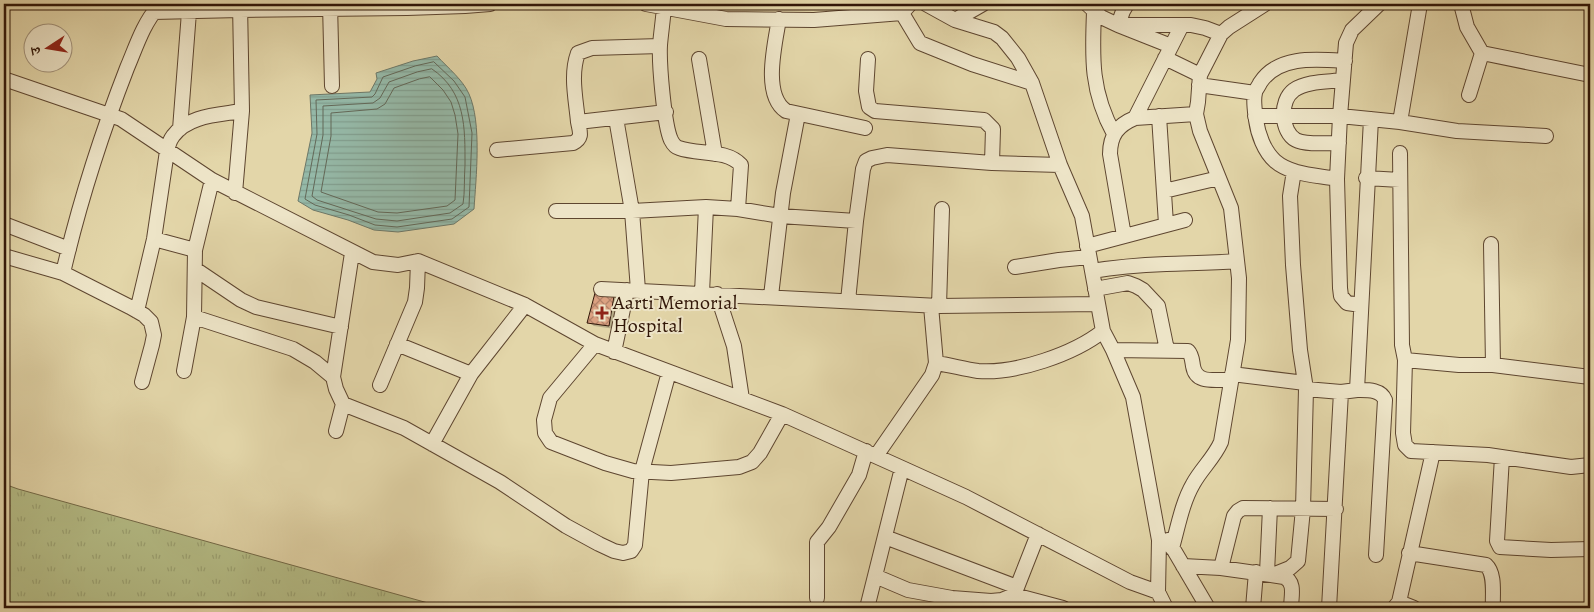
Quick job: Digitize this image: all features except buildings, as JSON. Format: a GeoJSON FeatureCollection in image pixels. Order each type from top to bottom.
{"type":"FeatureCollection","features":[{"type":"Feature","properties":{"kind":"street"},"geometry":{"type":"LineString","coordinates":[[63,273],[109,114],[142,33],[157,8],[189,12],[240,7],[465,6],[490,4]]}},
{"type":"Feature","properties":{"kind":"street"},"geometry":{"type":"LineString","coordinates":[[646,4],[726,18],[814,20],[906,8],[920,43],[972,64],[1032,82]]}},
{"type":"Feature","properties":{"kind":"street"},"geometry":{"type":"LineString","coordinates":[[926,4],[955,20],[994,32],[1002,38],[1018,58],[1032,82],[1060,165],[1082,216],[1103,331],[1114,350],[1132,397],[1159,540],[1158,592],[1166,608]]}},
{"type":"Feature","properties":{"kind":"street"},"geometry":{"type":"LineString","coordinates":[[955,20],[982,4]]}},
{"type":"Feature","properties":{"kind":"street"},"geometry":{"type":"LineString","coordinates":[[1172,548],[1187,496],[1221,442],[1238,340],[1239,293],[1231,208],[1205,146],[1196,114],[1200,80],[1221,34],[1265,4]]}},
{"type":"Feature","properties":{"kind":"street"},"geometry":{"type":"LineString","coordinates":[[1361,305],[1351,305],[1341,296],[1337,178],[1338,143],[1346,43],[1352,30],[1379,4]]}},
{"type":"Feature","properties":{"kind":"street"},"geometry":{"type":"LineString","coordinates":[[1400,122],[1420,4]]}},
{"type":"Feature","properties":{"kind":"street"},"geometry":{"type":"LineString","coordinates":[[1461,4],[1467,27],[1482,53],[1469,95]]}},
{"type":"Feature","properties":{"kind":"street"},"geometry":{"type":"LineString","coordinates":[[1118,25],[1124,6]]}},
{"type":"Feature","properties":{"kind":"street"},"geometry":{"type":"LineString","coordinates":[[235,193],[242,111],[240,7]]}},
{"type":"Feature","properties":{"kind":"street"},"geometry":{"type":"LineString","coordinates":[[330,7],[332,86]]}},
{"type":"Feature","properties":{"kind":"street"},"geometry":{"type":"LineString","coordinates":[[664,7],[660,46],[668,132],[671,141],[675,147],[731,158],[741,165],[738,209]]}},
{"type":"Feature","properties":{"kind":"street"},"geometry":{"type":"LineString","coordinates":[[1091,8],[1108,21],[1168,52],[1200,80],[1254,92]]}},
{"type":"Feature","properties":{"kind":"street"},"geometry":{"type":"LineString","coordinates":[[1091,8],[1096,84],[1102,112],[1114,134]]}},
{"type":"Feature","properties":{"kind":"street"},"geometry":{"type":"LineString","coordinates":[[180,128],[189,12]]}},
{"type":"Feature","properties":{"kind":"street"},"geometry":{"type":"LineString","coordinates":[[779,19],[772,66],[774,95],[780,107],[786,111],[798,114],[865,128]]}},
{"type":"Feature","properties":{"kind":"street"},"geometry":{"type":"LineString","coordinates":[[1118,25],[1182,25],[1205,28],[1221,34]]}},
{"type":"Feature","properties":{"kind":"street"},"geometry":{"type":"LineString","coordinates":[[1135,118],[1182,25]]}},
{"type":"Feature","properties":{"kind":"street"},"geometry":{"type":"LineString","coordinates":[[497,150],[573,143],[579,140],[581,136],[574,80],[574,69],[578,53],[592,48],[660,46]]}},
{"type":"Feature","properties":{"kind":"street"},"geometry":{"type":"LineString","coordinates":[[1482,53],[1590,75]]}},
{"type":"Feature","properties":{"kind":"street"},"geometry":{"type":"LineString","coordinates":[[699,58],[715,154]]}},
{"type":"Feature","properties":{"kind":"street"},"geometry":{"type":"LineString","coordinates":[[868,59],[866,91],[870,107],[875,110],[984,120],[994,129],[992,163]]}},
{"type":"Feature","properties":{"kind":"street"},"geometry":{"type":"LineString","coordinates":[[1337,178],[1294,171],[1274,160],[1258,132],[1254,92],[1268,73],[1283,64],[1307,60],[1345,61]]}},
{"type":"Feature","properties":{"kind":"street"},"geometry":{"type":"LineString","coordinates":[[4,79],[121,119],[212,180],[352,253],[373,262],[398,265],[418,261],[525,305],[595,344],[782,414],[966,497],[1130,582],[1158,592]]}},
{"type":"Feature","properties":{"kind":"street"},"geometry":{"type":"LineString","coordinates":[[1338,143],[1304,143],[1296,140],[1291,135],[1283,116],[1286,100],[1293,91],[1308,84],[1343,80]]}},
{"type":"Feature","properties":{"kind":"street"},"geometry":{"type":"LineString","coordinates":[[137,311],[154,239],[167,151],[172,137],[180,128],[194,120],[242,111]]}},
{"type":"Feature","properties":{"kind":"street"},"geometry":{"type":"LineString","coordinates":[[578,122],[666,112]]}},
{"type":"Feature","properties":{"kind":"street"},"geometry":{"type":"LineString","coordinates":[[770,296],[780,216],[798,114]]}},
{"type":"Feature","properties":{"kind":"street"},"geometry":{"type":"LineString","coordinates":[[1124,236],[1110,154],[1110,142],[1114,134],[1127,121],[1135,118],[1196,114]]}},
{"type":"Feature","properties":{"kind":"street"},"geometry":{"type":"LineString","coordinates":[[1159,116],[1166,224]]}},
{"type":"Feature","properties":{"kind":"street"},"geometry":{"type":"LineString","coordinates":[[1255,116],[1340,116],[1400,122],[1457,131],[1546,136]]}},
{"type":"Feature","properties":{"kind":"street"},"geometry":{"type":"LineString","coordinates":[[614,352],[632,290],[632,211],[616,118]]}},
{"type":"Feature","properties":{"kind":"street"},"geometry":{"type":"LineString","coordinates":[[1357,390],[1366,178],[1371,119]]}},
{"type":"Feature","properties":{"kind":"street"},"geometry":{"type":"LineString","coordinates":[[1400,153],[1402,345],[1406,360],[1403,421],[1405,445],[1411,451],[1488,455],[1571,467],[1590,465]]}},
{"type":"Feature","properties":{"kind":"street"},"geometry":{"type":"LineString","coordinates":[[848,301],[856,221],[866,161],[872,158],[887,156],[992,163],[1060,165]]}},
{"type":"Feature","properties":{"kind":"street"},"geometry":{"type":"LineString","coordinates":[[1266,573],[1290,568],[1298,561],[1303,509],[1305,387],[1293,265],[1290,196],[1294,171]]}},
{"type":"Feature","properties":{"kind":"street"},"geometry":{"type":"LineString","coordinates":[[1164,191],[1219,178]]}},
{"type":"Feature","properties":{"kind":"street"},"geometry":{"type":"LineString","coordinates":[[1366,178],[1400,180]]}},
{"type":"Feature","properties":{"kind":"street"},"geometry":{"type":"LineString","coordinates":[[184,371],[194,317],[195,250],[212,180]]}},
{"type":"Feature","properties":{"kind":"street"},"geometry":{"type":"LineString","coordinates":[[556,211],[632,211],[706,207],[738,209],[780,216],[856,221]]}},
{"type":"Feature","properties":{"kind":"street"},"geometry":{"type":"LineString","coordinates":[[702,293],[706,207]]}},
{"type":"Feature","properties":{"kind":"street"},"geometry":{"type":"LineString","coordinates":[[818,598],[817,542],[829,527],[871,454],[927,384],[936,363],[935,306],[942,209]]}},
{"type":"Feature","properties":{"kind":"street"},"geometry":{"type":"LineString","coordinates":[[1090,258],[1124,236],[1185,220]]}},
{"type":"Feature","properties":{"kind":"street"},"geometry":{"type":"LineString","coordinates":[[4,224],[69,248]]}},
{"type":"Feature","properties":{"kind":"street"},"geometry":{"type":"LineString","coordinates":[[154,239],[195,250]]}},
{"type":"Feature","properties":{"kind":"street"},"geometry":{"type":"LineString","coordinates":[[1491,244],[1493,365]]}},
{"type":"Feature","properties":{"kind":"street"},"geometry":{"type":"LineString","coordinates":[[336,431],[343,404],[333,377],[352,253]]}},
{"type":"Feature","properties":{"kind":"street"},"geometry":{"type":"LineString","coordinates":[[4,256],[63,273],[137,311],[151,322],[154,335],[142,382]]}},
{"type":"Feature","properties":{"kind":"street"},"geometry":{"type":"LineString","coordinates":[[1015,267],[1059,260],[1090,258],[1116,267],[1237,261]]}},
{"type":"Feature","properties":{"kind":"street"},"geometry":{"type":"LineString","coordinates":[[380,385],[414,302],[417,288],[418,261]]}},
{"type":"Feature","properties":{"kind":"street"},"geometry":{"type":"LineString","coordinates":[[196,269],[241,300],[256,307],[341,327]]}},
{"type":"Feature","properties":{"kind":"street"},"geometry":{"type":"LineString","coordinates":[[1095,289],[1128,283],[1143,290],[1158,306],[1167,350]]}},
{"type":"Feature","properties":{"kind":"street"},"geometry":{"type":"LineString","coordinates":[[601,289],[770,296],[935,306],[1098,304]]}},
{"type":"Feature","properties":{"kind":"street"},"geometry":{"type":"LineString","coordinates":[[717,294],[734,346],[742,399]]}},
{"type":"Feature","properties":{"kind":"street"},"geometry":{"type":"LineString","coordinates":[[432,444],[471,374],[525,305]]}},
{"type":"Feature","properties":{"kind":"street"},"geometry":{"type":"LineString","coordinates":[[194,317],[293,349],[315,362],[333,377]]}},
{"type":"Feature","properties":{"kind":"street"},"geometry":{"type":"LineString","coordinates":[[936,363],[984,371],[1029,365],[1074,349],[1091,341],[1103,331]]}},
{"type":"Feature","properties":{"kind":"street"},"geometry":{"type":"LineString","coordinates":[[396,344],[471,374]]}},
{"type":"Feature","properties":{"kind":"street"},"geometry":{"type":"LineString","coordinates":[[595,344],[550,398],[544,420],[545,433],[551,442],[605,462],[642,472],[671,473],[739,467],[752,462],[760,453],[782,414]]}},
{"type":"Feature","properties":{"kind":"street"},"geometry":{"type":"LineString","coordinates":[[1114,350],[1188,351],[1192,355],[1194,373],[1202,379],[1231,377],[1341,392],[1357,390],[1378,392],[1383,395],[1385,400],[1376,555]]}},
{"type":"Feature","properties":{"kind":"street"},"geometry":{"type":"LineString","coordinates":[[1406,360],[1459,365],[1493,365],[1590,377]]}},
{"type":"Feature","properties":{"kind":"street"},"geometry":{"type":"LineString","coordinates":[[343,404],[404,428],[500,482],[566,526],[598,544],[623,553],[631,551],[635,545],[642,472],[668,372]]}},
{"type":"Feature","properties":{"kind":"street"},"geometry":{"type":"LineString","coordinates":[[1329,608],[1341,392]]}},
{"type":"Feature","properties":{"kind":"street"},"geometry":{"type":"LineString","coordinates":[[1414,608],[1396,605],[1433,452]]}},
{"type":"Feature","properties":{"kind":"street"},"geometry":{"type":"LineString","coordinates":[[1502,457],[1497,541],[1500,547],[1552,550],[1590,549]]}},
{"type":"Feature","properties":{"kind":"street"},"geometry":{"type":"LineString","coordinates":[[866,608],[902,468]]}},
{"type":"Feature","properties":{"kind":"street"},"geometry":{"type":"LineString","coordinates":[[1221,568],[1234,516],[1243,508],[1336,509]]}},
{"type":"Feature","properties":{"kind":"street"},"geometry":{"type":"LineString","coordinates":[[1253,608],[1266,573],[1270,508]]}},
{"type":"Feature","properties":{"kind":"street"},"geometry":{"type":"LineString","coordinates":[[1154,513],[1172,548],[1208,608]]}},
{"type":"Feature","properties":{"kind":"street"},"geometry":{"type":"LineString","coordinates":[[875,576],[908,590],[952,598],[1002,600],[1016,591],[1038,534]]}},
{"type":"Feature","properties":{"kind":"street"},"geometry":{"type":"LineString","coordinates":[[885,536],[1016,591],[1045,606],[1063,608]]}},
{"type":"Feature","properties":{"kind":"street"},"geometry":{"type":"LineString","coordinates":[[1409,553],[1486,565],[1490,568],[1492,574],[1493,608]]}},
{"type":"Feature","properties":{"kind":"street"},"geometry":{"type":"LineString","coordinates":[[1183,566],[1266,573],[1289,579],[1292,584],[1291,608]]}},
{"type":"Feature","properties":{"kind":"green space"},"geometry":{"type":"Polygon","coordinates":[[[4,484],[18,489],[446,608],[4,608],[4,484]]]}},
{"type":"Feature","properties":{"kind":"water"},"geometry":{"type":"Polygon","coordinates":[[[437,56],[463,84],[473,106],[477,135],[474,209],[454,224],[398,232],[374,230],[313,210],[298,201],[312,133],[310,95],[370,92],[377,79],[376,73],[413,61],[437,56]]]}},
{"type":"Feature","properties":{"kind":"place","name":"Aarti Memorial Hospital"},"geometry":{"type":"Point","coordinates":[602,313]}}]}
